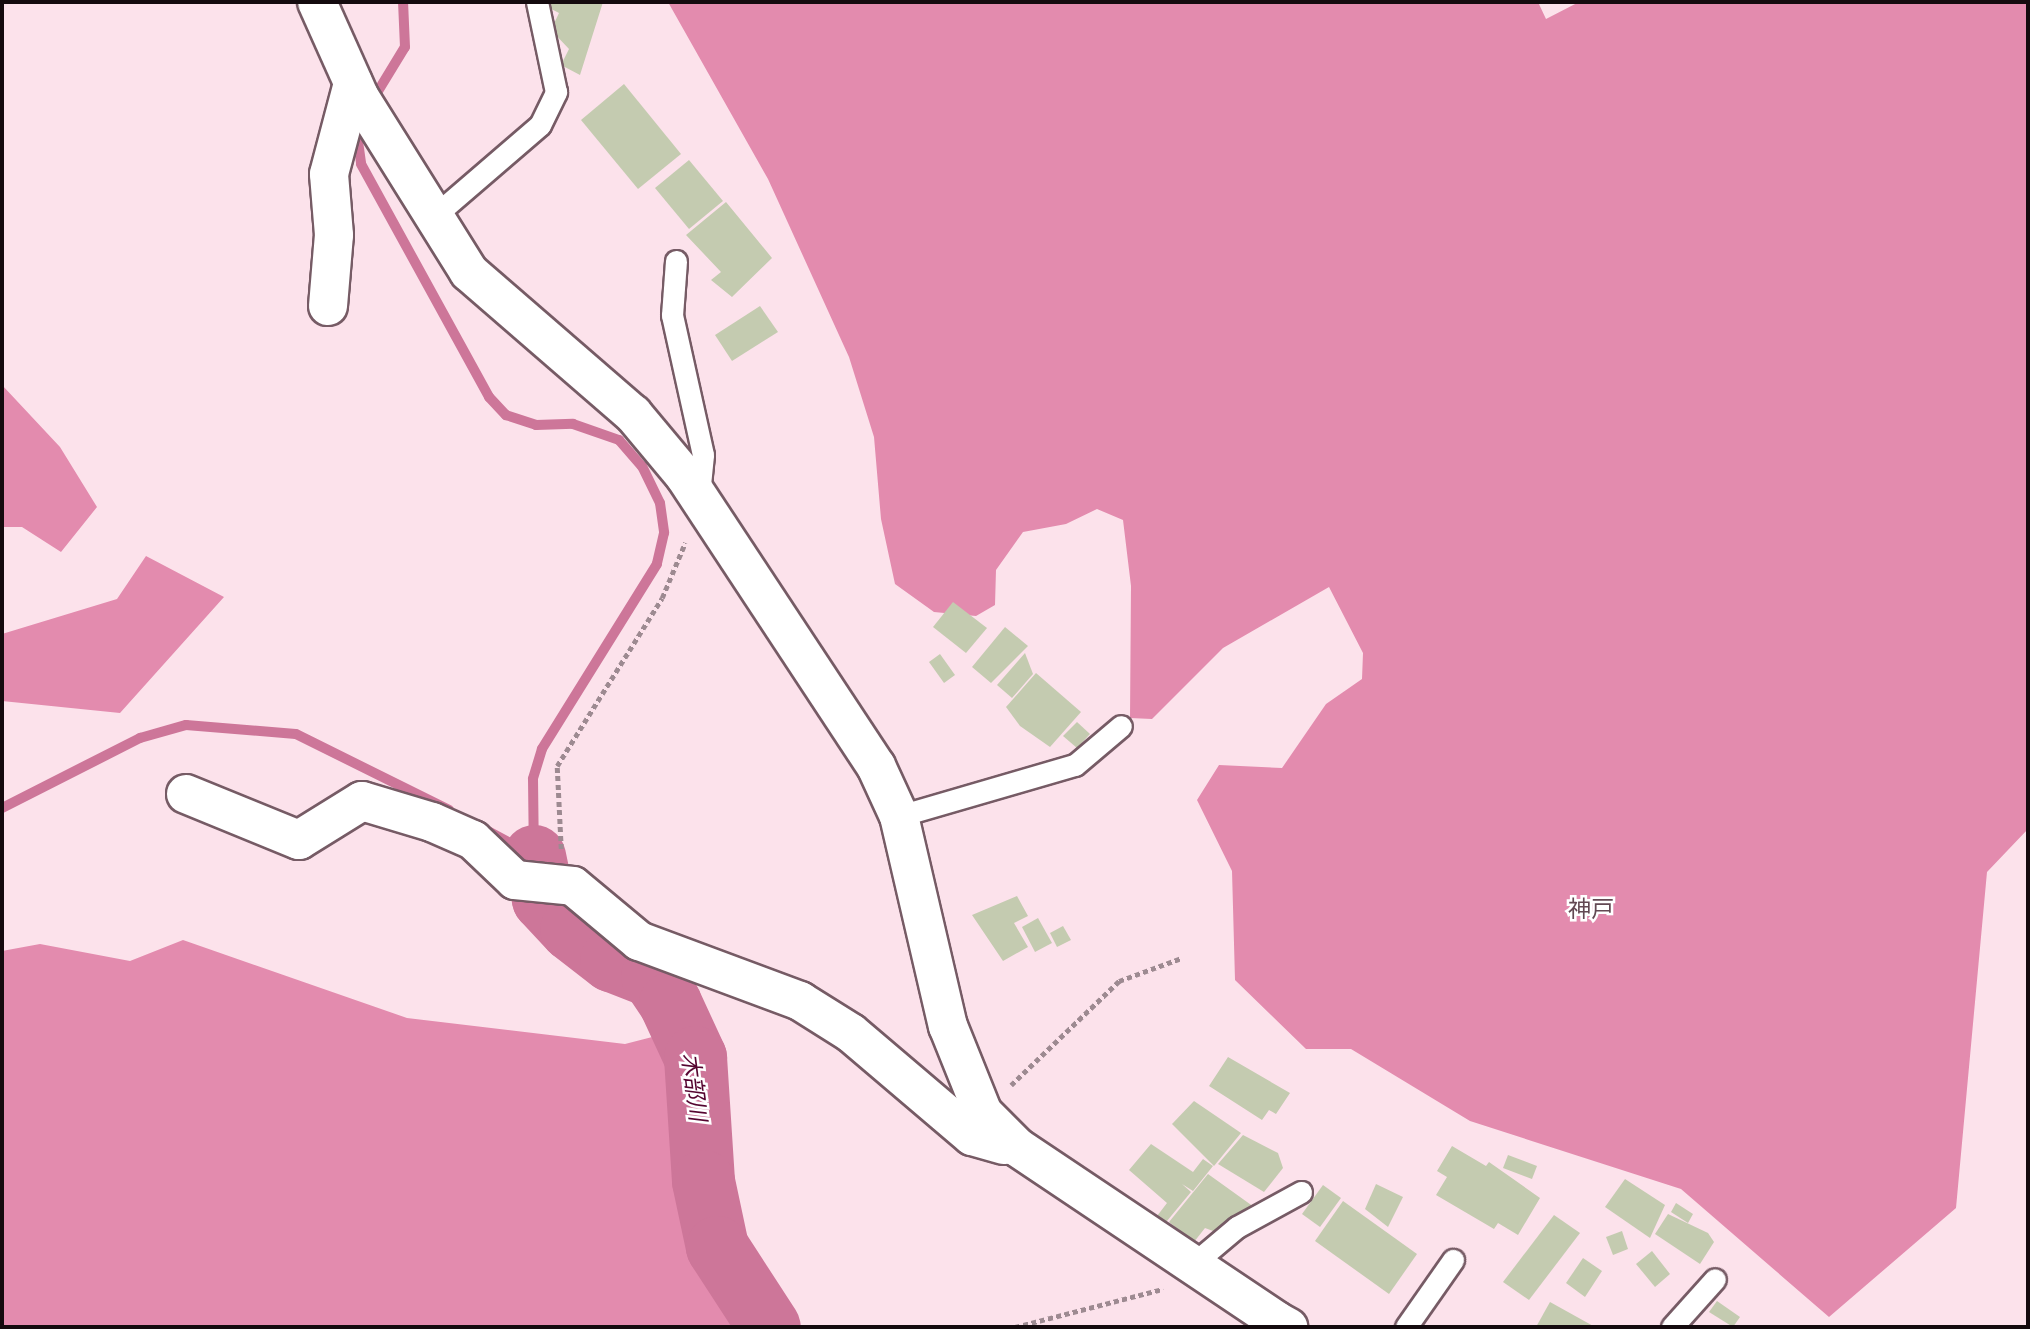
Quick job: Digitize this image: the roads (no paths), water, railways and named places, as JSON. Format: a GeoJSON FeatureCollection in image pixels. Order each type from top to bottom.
{"type":"FeatureCollection","features":[{"type":"Feature","properties":{"kind":"street"},"geometry":{"type":"LineString","coordinates":[[317,2],[353,83],[469,272],[633,414],[699,497],[876,766],[899,816],[948,1026],[983,1113],[1017,1147],[1282,1324]]}},
{"type":"Feature","properties":{"kind":"street"},"geometry":{"type":"LineString","coordinates":[[328,306],[334,235],[329,174],[353,83]]}},
{"type":"Feature","properties":{"kind":"street"},"geometry":{"type":"LineString","coordinates":[[186,793],[299,840],[362,801],[378,802],[473,840],[515,880],[573,886],[639,941],[800,1000],[851,1033],[972,1136],[1017,1147]]}},
{"type":"Feature","properties":{"kind":"lane"},"geometry":{"type":"LineString","coordinates":[[433,217],[540,125],[556,92],[537,2]]}},
{"type":"Feature","properties":{"kind":"lane"},"geometry":{"type":"LineString","coordinates":[[676,261],[672,315],[703,455],[699,497]]}},
{"type":"Feature","properties":{"kind":"lane"},"geometry":{"type":"LineString","coordinates":[[899,816],[1075,765],[1121,726]]}},
{"type":"Feature","properties":{"kind":"lane"},"geometry":{"type":"LineString","coordinates":[[1193,1264],[1237,1227],[1301,1192]]}},
{"type":"Feature","properties":{"kind":"lane"},"geometry":{"type":"LineString","coordinates":[[1406,1327],[1453,1260]]}},
{"type":"Feature","properties":{"kind":"lane"},"geometry":{"type":"LineString","coordinates":[[1672,1327],[1715,1279]]}},
{"type":"Feature","properties":{"kind":"waterway"},"geometry":{"type":"LineString","coordinates":[[372,101],[405,47],[403,2]]}},
{"type":"Feature","properties":{"kind":"waterway"},"geometry":{"type":"LineString","coordinates":[[356,127],[361,164],[489,397],[506,415],[536,425],[573,424],[619,440],[642,466],[660,503],[664,533],[657,564],[542,749],[533,779],[534,856],[484,829]]}},
{"type":"Feature","properties":{"kind":"waterway"},"geometry":{"type":"LineString","coordinates":[[2,808],[140,738],[186,725],[296,734],[449,810]]}},
{"type":"Feature","properties":{"kind":"waterway","name":"木部川"},"geometry":{"type":"LineString","coordinates":[[534,856],[543,899],[571,929],[611,960],[652,976],[670,1003],[695,1057],[703,1181],[717,1247],[769,1327]]}},
{"type":"Feature","properties":{"kind":"district","name":"神戸"},"geometry":{"type":"Point","coordinates":[1591,909]}}]}
